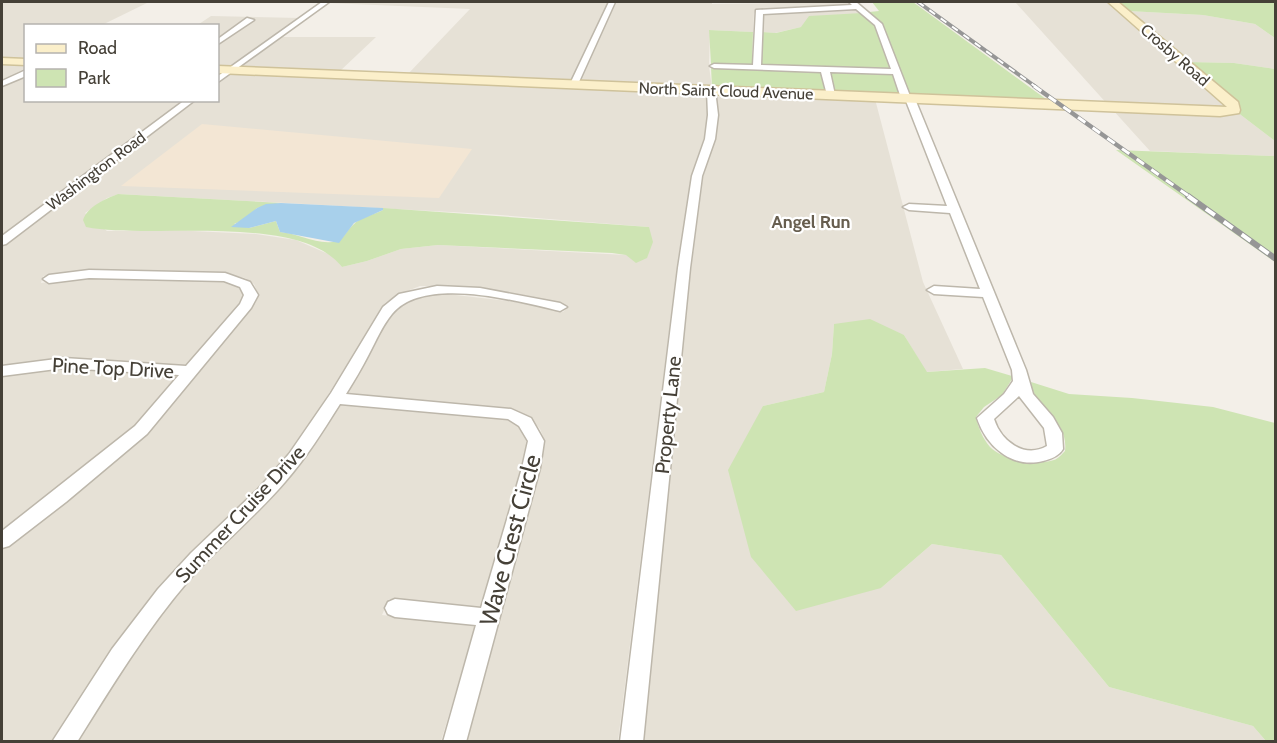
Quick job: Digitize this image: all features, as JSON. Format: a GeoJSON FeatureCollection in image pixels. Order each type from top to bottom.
{"type":"FeatureCollection","features":[{"type":"Feature","properties":{"kind":"street"},"geometry":{"type":"LineString","coordinates":[[219,79],[326,2]]}},
{"type":"Feature","properties":{"kind":"street"},"geometry":{"type":"LineString","coordinates":[[574,84],[612,2]]}},
{"type":"Feature","properties":{"kind":"street","name":"Crosby Road"},"geometry":{"type":"LineString","coordinates":[[1113,2],[1233,105],[1234,110]]}},
{"type":"Feature","properties":{"kind":"street"},"geometry":{"type":"LineString","coordinates":[[757,67],[759,12],[855,4],[878,24],[1019,370],[1027,397],[1053,427],[1057,438],[1055,449],[1048,455],[1033,456],[1007,451],[999,446],[986,425],[985,418],[1010,398],[1021,381]]}},
{"type":"Feature","properties":{"kind":"street"},"geometry":{"type":"LineString","coordinates":[[219,41],[250,20]]}},
{"type":"Feature","properties":{"kind":"street"},"geometry":{"type":"LineString","coordinates":[[2,61],[24,62]]}},
{"type":"Feature","properties":{"kind":"street"},"geometry":{"type":"LineString","coordinates":[[714,66],[896,72]]}},
{"type":"Feature","properties":{"kind":"street"},"geometry":{"type":"LineString","coordinates":[[825,69],[831,95]]}},
{"type":"Feature","properties":{"kind":"street","name":"North Saint Cloud Avenue"},"geometry":{"type":"LineString","coordinates":[[219,70],[1220,112],[1234,110]]}},
{"type":"Feature","properties":{"kind":"street"},"geometry":{"type":"LineString","coordinates":[[2,84],[24,73]]}},
{"type":"Feature","properties":{"kind":"street","name":"Property Lane"},"geometry":{"type":"LineString","coordinates":[[631,741],[684,268],[697,176],[710,139],[713,115],[711,90]]}},
{"type":"Feature","properties":{"kind":"street","name":"Washington Road"},"geometry":{"type":"LineString","coordinates":[[2,241],[188,102]]}},
{"type":"Feature","properties":{"kind":"street"},"geometry":{"type":"LineString","coordinates":[[909,207],[955,210]]}},
{"type":"Feature","properties":{"kind":"street"},"geometry":{"type":"LineString","coordinates":[[2,541],[124,447],[152,418],[246,305],[251,291],[239,281],[225,277],[89,274],[49,279]]}},
{"type":"Feature","properties":{"kind":"street","name":"Summer Cruise Drive"},"geometry":{"type":"LineString","coordinates":[[63,741],[143,621],[183,574],[268,490],[293,460],[392,304],[413,292],[423,289],[440,289],[527,300],[560,307]]}},
{"type":"Feature","properties":{"kind":"street"},"geometry":{"type":"LineString","coordinates":[[934,290],[988,293]]}},
{"type":"Feature","properties":{"kind":"street","name":"Pine Top Drive"},"geometry":{"type":"LineString","coordinates":[[2,371],[64,363],[189,371]]}},
{"type":"Feature","properties":{"kind":"street","name":"Wave Crest Circle"},"geometry":{"type":"LineString","coordinates":[[334,398],[511,414],[525,422],[536,441],[531,468],[454,741]]}},
{"type":"Feature","properties":{"kind":"street"},"geometry":{"type":"LineString","coordinates":[[395,608],[489,618]]}},
{"type":"Feature","properties":{"kind":"shaded area"},"geometry":{"type":"Polygon","coordinates":[[[2,2],[149,2],[104,24],[24,24],[24,61],[2,60],[2,2]]]}},
{"type":"Feature","properties":{"kind":"shaded area"},"geometry":{"type":"Polygon","coordinates":[[[329,2],[608,2],[570,82],[238,69],[282,37],[376,37],[339,72],[407,75],[470,9],[329,2]]]}},
{"type":"Feature","properties":{"kind":"shaded area"},"geometry":{"type":"Polygon","coordinates":[[[616,2],[712,2],[712,4],[849,2],[854,6],[760,10],[754,13],[753,32],[710,30],[709,66],[712,88],[579,83],[616,2]]]}},
{"type":"Feature","properties":{"kind":"shaded area"},"geometry":{"type":"Polygon","coordinates":[[[1015,2],[1109,2],[1229,107],[1109,106],[1015,2]]]}},
{"type":"Feature","properties":{"kind":"shaded area"},"geometry":{"type":"Polygon","coordinates":[[[856,8],[862,13],[775,33],[761,32],[761,14],[856,8]]]}},
{"type":"Feature","properties":{"kind":"shaded area"},"geometry":{"type":"Polygon","coordinates":[[[1128,11],[1203,15],[1255,24],[1275,38],[1275,69],[1234,63],[1187,62],[1128,11]]]}},
{"type":"Feature","properties":{"kind":"shaded area"},"geometry":{"type":"Polygon","coordinates":[[[211,16],[300,18],[230,69],[219,68],[219,44],[254,19],[247,19],[219,38],[219,24],[199,24],[211,16]]]}},
{"type":"Feature","properties":{"kind":"shaded area"},"geometry":{"type":"Polygon","coordinates":[[[2,63],[24,64],[24,102],[185,102],[2,237],[2,63]]]}},
{"type":"Feature","properties":{"kind":"shaded area"},"geometry":{"type":"Polygon","coordinates":[[[234,72],[706,92],[708,115],[704,138],[691,176],[677,267],[618,741],[466,741],[540,469],[545,441],[540,429],[531,419],[513,409],[345,394],[390,317],[398,305],[407,300],[438,293],[524,303],[563,312],[569,306],[529,296],[442,286],[420,286],[397,295],[385,303],[300,440],[260,488],[175,571],[134,619],[51,741],[2,741],[2,550],[67,500],[149,431],[254,304],[258,294],[254,284],[245,278],[227,274],[92,271],[43,276],[41,283],[86,277],[221,281],[233,283],[240,288],[243,296],[239,304],[185,366],[68,358],[2,367],[2,246],[195,102],[219,102],[219,83],[234,72]],[[119,194],[107,198],[85,213],[107,231],[170,230],[256,234],[296,240],[333,256],[342,267],[401,249],[438,245],[626,255],[649,227],[487,214],[119,194]]]}},
{"type":"Feature","properties":{"kind":"shaded area"},"geometry":{"type":"Polygon","coordinates":[[[716,92],[875,99],[923,282],[963,369],[926,372],[904,335],[834,324],[832,354],[824,392],[763,406],[881,588],[932,544],[1001,555],[1109,687],[1253,726],[1266,741],[643,742],[691,268],[703,177],[715,139],[718,115],[716,92]]]}},
{"type":"Feature","properties":{"kind":"shaded area"},"geometry":{"type":"Polygon","coordinates":[[[1112,109],[1237,112],[1275,141],[1275,156],[1150,151],[1112,109]]]}},
{"type":"Feature","properties":{"kind":"shaded area"},"geometry":{"type":"Polygon","coordinates":[[[202,124],[472,149],[439,198],[121,186],[202,124]]]}},
{"type":"Feature","properties":{"kind":"shaded area"},"geometry":{"type":"Polygon","coordinates":[[[60,367],[177,375],[133,429],[53,495],[2,532],[2,375],[60,367]]]}},
{"type":"Feature","properties":{"kind":"shaded area"},"geometry":{"type":"Polygon","coordinates":[[[339,404],[506,419],[518,426],[527,441],[522,467],[481,609],[389,599],[382,615],[476,625],[441,741],[76,742],[153,623],[192,576],[276,492],[302,462],[339,404]]]}},
{"type":"Feature","properties":{"kind":"green space"},"geometry":{"type":"Polygon","coordinates":[[[872,2],[913,2],[1050,102],[910,97],[882,24],[869,12],[879,11],[872,2]]]}},
{"type":"Feature","properties":{"kind":"green space"},"geometry":{"type":"Polygon","coordinates":[[[1117,2],[1275,2],[1275,38],[1255,24],[1203,15],[1128,11],[1117,2]]]}},
{"type":"Feature","properties":{"kind":"green space"},"geometry":{"type":"Polygon","coordinates":[[[862,13],[874,24],[891,70],[761,66],[761,32],[776,33],[801,27],[809,16],[862,13]]]}},
{"type":"Feature","properties":{"kind":"green space"},"geometry":{"type":"Polygon","coordinates":[[[709,30],[753,32],[752,66],[711,64],[709,30]]]}},
{"type":"Feature","properties":{"kind":"green space"},"geometry":{"type":"Polygon","coordinates":[[[1187,62],[1234,63],[1275,69],[1275,141],[1237,112],[1241,111],[1238,105],[1187,62]]]}},
{"type":"Feature","properties":{"kind":"green space"},"geometry":{"type":"Polygon","coordinates":[[[711,67],[820,71],[826,93],[712,88],[711,67]]]}},
{"type":"Feature","properties":{"kind":"green space"},"geometry":{"type":"Polygon","coordinates":[[[830,71],[892,73],[900,97],[836,94],[830,71]]]}},
{"type":"Feature","properties":{"kind":"green space"},"geometry":{"type":"Polygon","coordinates":[[[1116,150],[1275,156],[1275,262],[1116,150]]]}},
{"type":"Feature","properties":{"kind":"green space"},"geometry":{"type":"Polygon","coordinates":[[[118,194],[281,203],[257,208],[244,220],[234,224],[249,228],[276,221],[280,232],[326,242],[339,240],[356,222],[383,208],[649,227],[653,242],[647,258],[636,263],[626,255],[612,253],[438,245],[401,249],[342,267],[321,250],[293,239],[222,231],[147,231],[86,227],[83,220],[85,215],[93,207],[118,194]]]}},
{"type":"Feature","properties":{"kind":"green space"},"geometry":{"type":"Polygon","coordinates":[[[870,319],[904,335],[927,372],[985,368],[1012,376],[1002,395],[984,407],[976,417],[981,433],[990,447],[996,452],[1020,461],[1047,462],[1057,459],[1065,451],[1062,430],[1038,400],[1031,382],[1069,394],[1213,407],[1275,423],[1275,741],[1266,741],[1253,726],[1109,687],[1001,555],[932,544],[881,588],[796,611],[751,557],[728,470],[763,406],[824,392],[832,354],[834,324],[870,319]]]}},
{"type":"Feature","properties":{"kind":"water"},"geometry":{"type":"Polygon","coordinates":[[[266,204],[383,208],[383,210],[354,223],[339,243],[280,232],[276,221],[249,228],[231,227],[257,208],[266,204]]]}},
{"type":"Feature","properties":{"kind":"railway"},"geometry":{"type":"LineString","coordinates":[[918,2],[1036,87]]}},
{"type":"Feature","properties":{"kind":"railway"},"geometry":{"type":"LineString","coordinates":[[1034,86],[1190,197]]}},
{"type":"Feature","properties":{"kind":"railway"},"geometry":{"type":"LineString","coordinates":[[1188,196],[1276,259]]}},
{"type":"Feature","properties":{"kind":"district","name":"Angel Run"},"geometry":{"type":"Point","coordinates":[811,222]}}]}
